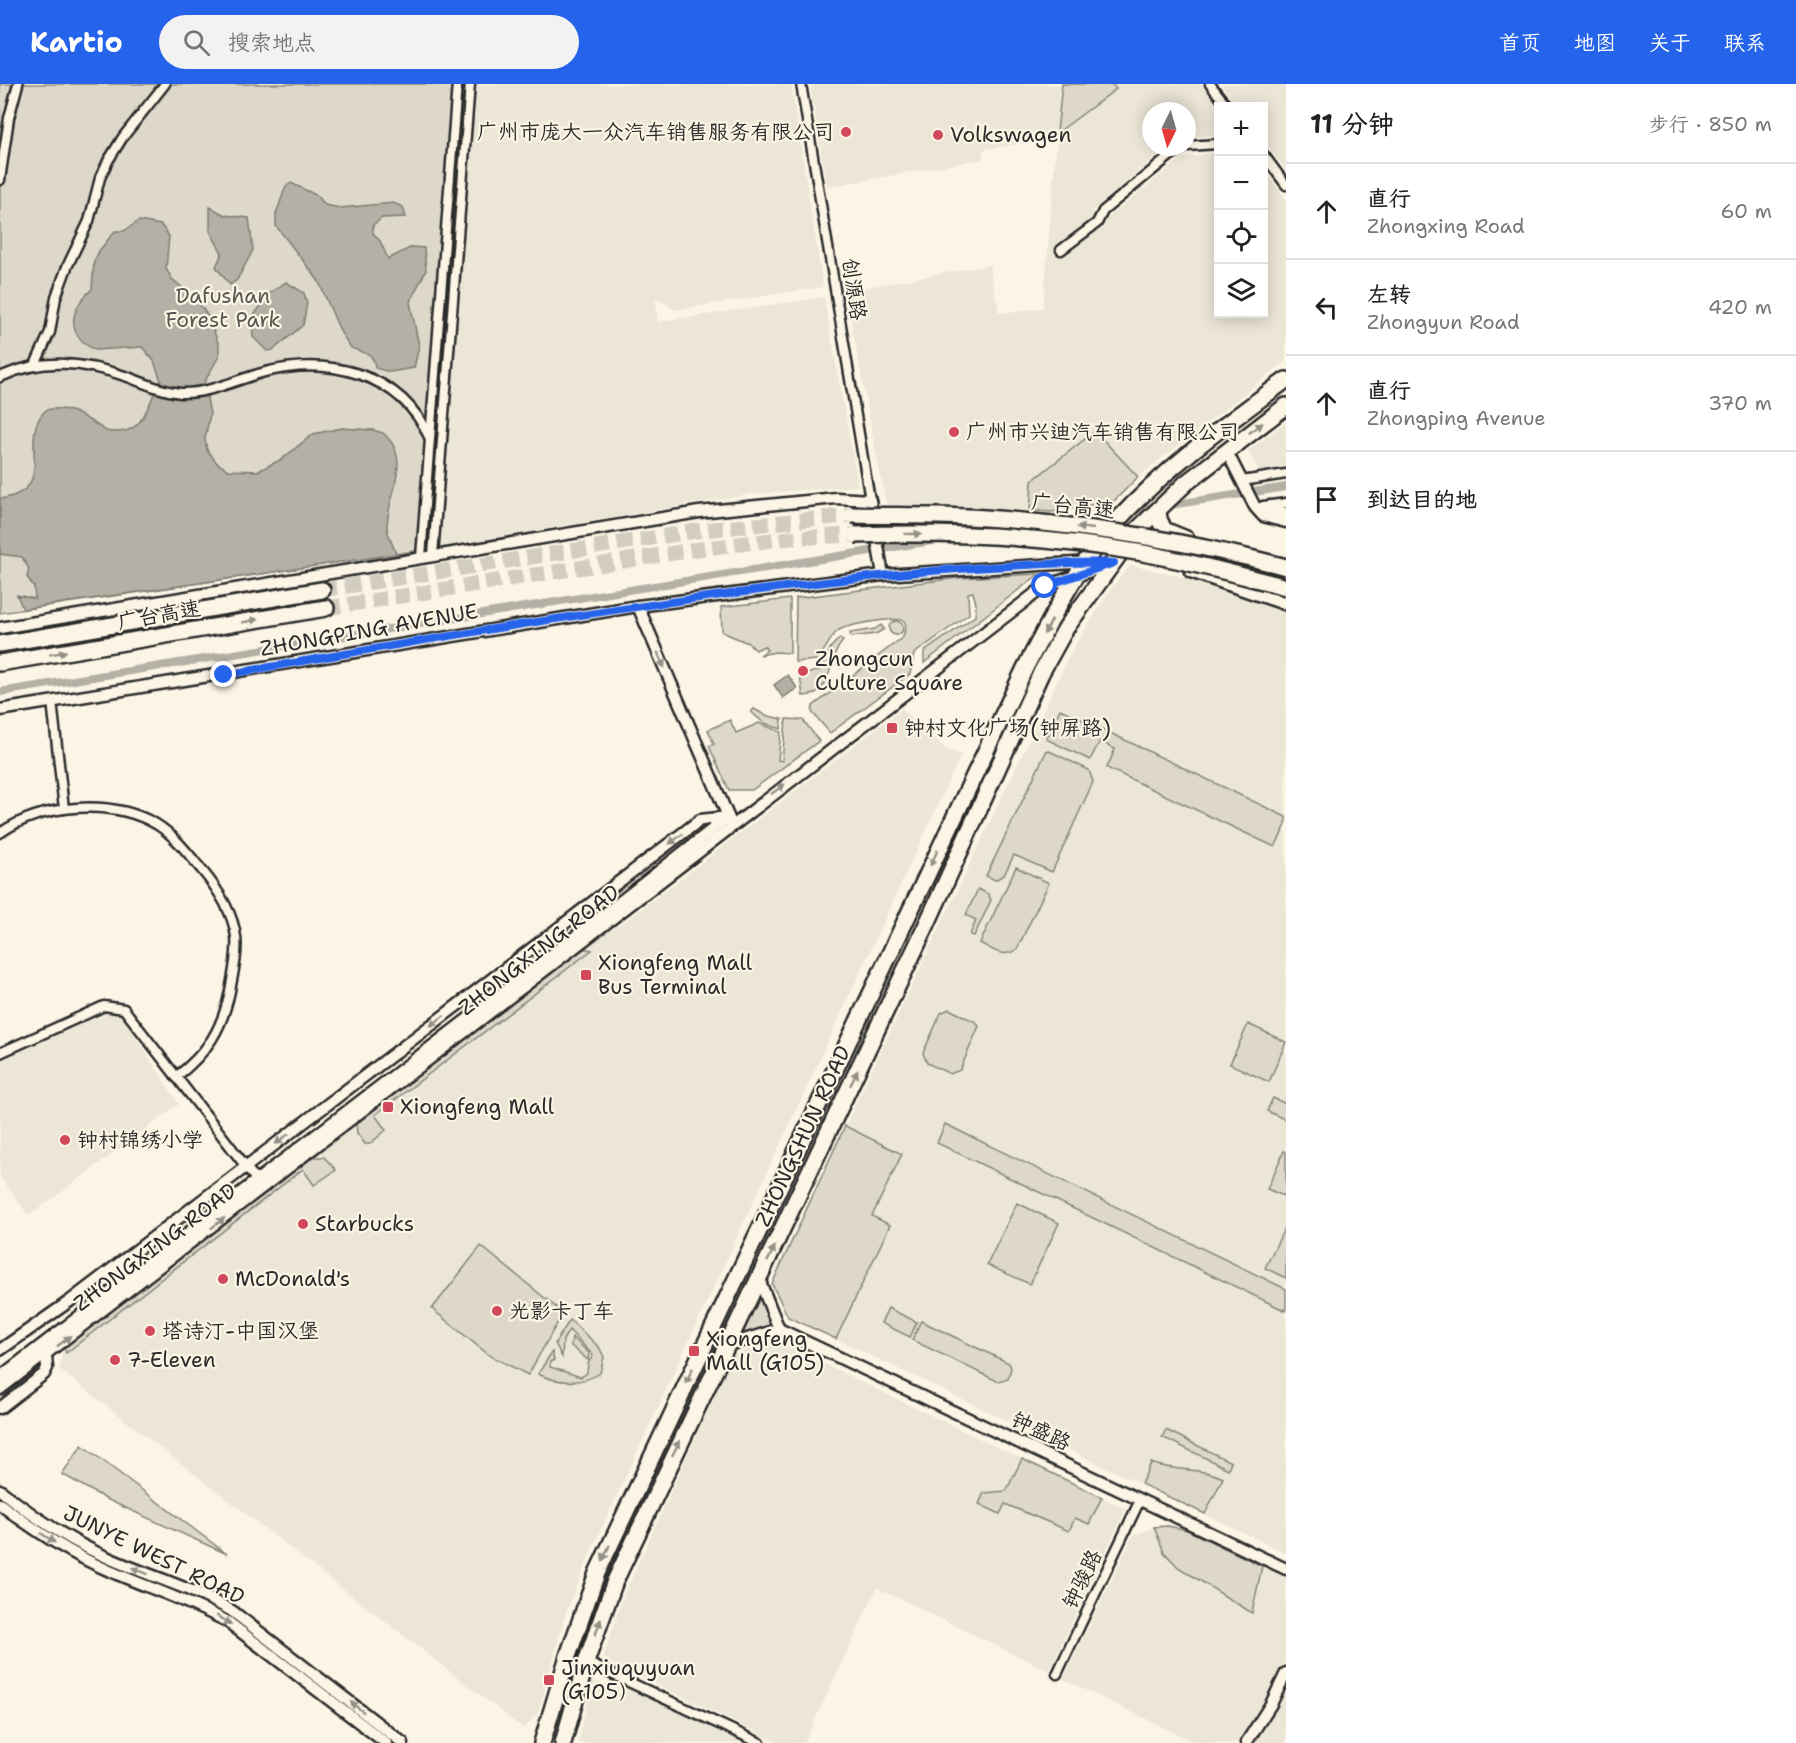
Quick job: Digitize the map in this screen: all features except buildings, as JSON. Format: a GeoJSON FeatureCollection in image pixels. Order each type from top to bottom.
{"type":"FeatureCollection","features":[{"type":"Feature","properties":{"kind":"highway","name":"ZHONGSHUN ROAD"},"geometry":{"type":"LineString","coordinates":[[542,1743],[597,1573],[1026,666],[1077,576],[1114,524],[1173,467],[1286,380]]}},
{"type":"Feature","properties":{"kind":"highway","name":"ZHONGSHUN ROAD"},"geometry":{"type":"LineString","coordinates":[[563,1743],[586,1662],[615,1581],[970,831],[1041,673],[1066,628],[1136,531],[1186,483],[1286,406]]}},
{"type":"Feature","properties":{"kind":"highway"},"geometry":{"type":"LineString","coordinates":[[1158,511],[1161,525],[1171,534],[1286,561]]}},
{"type":"Feature","properties":{"kind":"highway","name":"广台高速"},"geometry":{"type":"LineString","coordinates":[[852,515],[983,518],[1096,529],[1225,551],[1286,567]]}},
{"type":"Feature","properties":{"kind":"highway","name":"广台高速"},"geometry":{"type":"LineString","coordinates":[[855,535],[969,536],[1088,545],[1163,557],[1286,587]]}},
{"type":"Feature","properties":{"kind":"highway"},"geometry":{"type":"LineString","coordinates":[[1097,547],[1101,559],[1114,563],[1135,558],[1173,565],[1286,602]]}},
{"type":"Feature","properties":{"kind":"highway","name":"广台高速"},"geometry":{"type":"LineString","coordinates":[[0,644],[322,590]]}},
{"type":"Feature","properties":{"kind":"highway","name":"广台高速"},"geometry":{"type":"LineString","coordinates":[[0,663],[326,608]]}},
{"type":"Feature","properties":{"kind":"highway"},"geometry":{"type":"LineString","coordinates":[[952,821],[970,831]]}},
{"type":"Feature","properties":{"kind":"highway"},"geometry":{"type":"LineString","coordinates":[[532,1743],[546,1728]]}},
{"type":"Feature","properties":{"kind":"main road"},"geometry":{"type":"LineString","coordinates":[[1226,450],[1255,507],[1263,516],[1286,522]]}},
{"type":"Feature","properties":{"kind":"main road"},"geometry":{"type":"LineString","coordinates":[[0,628],[699,512],[836,498],[870,500],[883,570]]}},
{"type":"Feature","properties":{"kind":"main road"},"geometry":{"type":"LineString","coordinates":[[1255,507],[1286,513]]}},
{"type":"Feature","properties":{"kind":"main road","name":"ZHONGPING AVENUE"},"geometry":{"type":"LineString","coordinates":[[0,710],[638,606],[883,570],[1087,561],[1114,563]]}},
{"type":"Feature","properties":{"kind":"main road","name":"ZHONGXING ROAD"},"geometry":{"type":"LineString","coordinates":[[0,1377],[730,821],[1045,586],[1114,563]]}},
{"type":"Feature","properties":{"kind":"main road"},"geometry":{"type":"LineString","coordinates":[[0,1350],[70,1301],[700,820],[730,821],[638,606]]}},
{"type":"Feature","properties":{"kind":"main road","name":"ZHONGXING ROAD"},"geometry":{"type":"LineString","coordinates":[[0,1389],[730,821]]}},
{"type":"Feature","properties":{"kind":"main road"},"geometry":{"type":"LineString","coordinates":[[725,1346],[779,1329],[759,1279]]}},
{"type":"Feature","properties":{"kind":"main road"},"geometry":{"type":"LineString","coordinates":[[70,1301],[82,1314]]}},
{"type":"Feature","properties":{"kind":"main road","name":"钟盛路"},"geometry":{"type":"LineString","coordinates":[[779,1329],[1286,1569]]}},
{"type":"Feature","properties":{"kind":"main road"},"geometry":{"type":"LineString","coordinates":[[0,1408],[44,1374],[48,1368],[46,1355]]}},
{"type":"Feature","properties":{"kind":"main road","name":"JUNYE WEST ROAD"},"geometry":{"type":"LineString","coordinates":[[0,1490],[63,1534],[112,1560],[214,1601],[232,1611],[403,1743]]}},
{"type":"Feature","properties":{"kind":"main road","name":"JUNYE WEST ROAD"},"geometry":{"type":"LineString","coordinates":[[0,1504],[60,1546],[109,1570],[206,1610],[228,1622],[386,1743]]}},
{"type":"Feature","properties":{"kind":"main road"},"geometry":{"type":"LineString","coordinates":[[1246,1743],[1271,1704],[1286,1673]]}},
{"type":"Feature","properties":{"kind":"street"},"geometry":{"type":"LineString","coordinates":[[0,180],[9,118],[18,84]]}},
{"type":"Feature","properties":{"kind":"street"},"geometry":{"type":"LineString","coordinates":[[35,365],[46,345],[56,297],[67,267],[89,221],[104,169],[123,137],[165,84]]}},
{"type":"Feature","properties":{"kind":"street"},"geometry":{"type":"LineString","coordinates":[[421,557],[457,84]]}},
{"type":"Feature","properties":{"kind":"street"},"geometry":{"type":"LineString","coordinates":[[433,555],[470,84]]}},
{"type":"Feature","properties":{"kind":"street","name":"创源路"},"geometry":{"type":"LineString","coordinates":[[801,84],[870,500]]}},
{"type":"Feature","properties":{"kind":"street"},"geometry":{"type":"LineString","coordinates":[[1210,84],[1224,102]]}},
{"type":"Feature","properties":{"kind":"street"},"geometry":{"type":"LineString","coordinates":[[1196,146],[1214,144]]}},
{"type":"Feature","properties":{"kind":"street"},"geometry":{"type":"LineString","coordinates":[[1061,250],[1097,223],[1102,212],[1169,156]]}},
{"type":"Feature","properties":{"kind":"street"},"geometry":{"type":"LineString","coordinates":[[1264,156],[1286,185]]}},
{"type":"Feature","properties":{"kind":"street"},"geometry":{"type":"LineString","coordinates":[[0,377],[35,365],[76,363],[107,370],[161,389],[184,393],[210,389],[290,367],[344,370],[376,381],[405,400],[416,411],[430,439]]}},
{"type":"Feature","properties":{"kind":"street"},"geometry":{"type":"LineString","coordinates":[[1244,484],[1286,474]]}},
{"type":"Feature","properties":{"kind":"street"},"geometry":{"type":"LineString","coordinates":[[1255,507],[1286,502]]}},
{"type":"Feature","properties":{"kind":"street"},"geometry":{"type":"LineString","coordinates":[[52,701],[64,809]]}},
{"type":"Feature","properties":{"kind":"street"},"geometry":{"type":"LineString","coordinates":[[0,833],[26,818],[64,809],[119,812],[156,824],[177,842],[207,876],[230,915],[236,938],[236,954],[223,1018],[199,1059],[176,1077]]}},
{"type":"Feature","properties":{"kind":"street"},"geometry":{"type":"LineString","coordinates":[[0,1053],[104,1006],[124,1009],[257,1181]]}},
{"type":"Feature","properties":{"kind":"street","name":"钟骏路"},"geometry":{"type":"LineString","coordinates":[[1056,1674],[1140,1500]]}},
{"type":"Feature","properties":{"kind":"street"},"geometry":{"type":"LineString","coordinates":[[586,1662],[760,1743]]}},
{"type":"Feature","properties":{"kind":"shaded area"},"geometry":{"type":"Polygon","coordinates":[[[475,84],[791,84],[823,287],[675,310],[655,297],[658,322],[824,297],[858,486],[753,494],[438,547],[452,342],[475,84]]]}},
{"type":"Feature","properties":{"kind":"shaded area"},"geometry":{"type":"Polygon","coordinates":[[[810,84],[1062,84],[1116,88],[1112,84],[1202,84],[1216,102],[1214,102],[1214,135],[1196,137],[1196,102],[1142,102],[1142,156],[1156,156],[1092,211],[1101,223],[1183,157],[1214,153],[1214,318],[1268,318],[1268,175],[1286,199],[1286,361],[1138,477],[1095,431],[1032,481],[1030,510],[886,504],[845,291],[989,265],[999,313],[1043,308],[1057,138],[982,150],[983,159],[827,187],[810,84]]]}},
{"type":"Feature","properties":{"kind":"shaded area"},"geometry":{"type":"Polygon","coordinates":[[[1221,84],[1286,84],[1286,170],[1268,146],[1268,102],[1235,102],[1221,84]]]}},
{"type":"Feature","properties":{"kind":"shaded area"},"geometry":{"type":"Polygon","coordinates":[[[291,183],[318,196],[325,205],[340,208],[393,203],[403,207],[406,217],[382,218],[373,225],[373,233],[380,241],[388,259],[412,247],[424,248],[426,270],[410,302],[419,346],[414,368],[390,372],[375,368],[370,355],[351,348],[341,333],[318,280],[276,226],[276,214],[286,186],[291,183]]]}},
{"type":"Feature","properties":{"kind":"shaded area"},"geometry":{"type":"Polygon","coordinates":[[[210,207],[225,215],[249,218],[253,250],[237,280],[230,285],[216,267],[222,253],[210,231],[210,207]]]}},
{"type":"Feature","properties":{"kind":"shaded area"},"geometry":{"type":"Polygon","coordinates":[[[139,221],[161,225],[169,236],[166,269],[172,279],[195,298],[208,316],[219,345],[219,356],[204,383],[210,414],[205,439],[207,450],[217,463],[228,470],[258,471],[282,459],[313,434],[342,428],[383,433],[392,443],[397,454],[397,478],[387,527],[396,554],[23,609],[17,595],[35,599],[34,587],[27,577],[29,569],[22,557],[0,554],[0,499],[18,494],[29,485],[33,474],[34,434],[38,421],[46,410],[63,409],[78,414],[106,431],[129,430],[143,418],[161,381],[154,361],[142,347],[95,350],[85,344],[75,330],[75,314],[84,297],[92,289],[94,262],[99,251],[115,231],[124,231],[139,221]]]}},
{"type":"Feature","properties":{"kind":"shaded area"},"geometry":{"type":"Polygon","coordinates":[[[286,282],[304,293],[307,303],[303,325],[273,350],[267,351],[253,337],[252,318],[270,293],[286,282]]]}},
{"type":"Feature","properties":{"kind":"shaded area"},"geometry":{"type":"Polygon","coordinates":[[[1286,422],[1286,471],[1261,475],[1248,451],[1286,422]]]}},
{"type":"Feature","properties":{"kind":"shaded area"},"geometry":{"type":"Polygon","coordinates":[[[1131,565],[1233,589],[1286,612],[1286,1553],[836,1339],[889,1225],[815,1189],[1071,652],[1112,587],[1131,565]]]}},
{"type":"Feature","properties":{"kind":"shaded area"},"geometry":{"type":"Polygon","coordinates":[[[788,675],[797,688],[783,698],[774,685],[788,675]]]}},
{"type":"Feature","properties":{"kind":"shaded area"},"geometry":{"type":"Polygon","coordinates":[[[902,709],[947,750],[961,755],[593,1547],[567,1609],[538,1713],[524,1729],[59,1369],[64,1346],[173,1261],[355,1126],[356,1122],[582,948],[628,919],[902,709]]]}},
{"type":"Feature","properties":{"kind":"shaded area","name":"钟村锦绣小学"},"geometry":{"type":"Polygon","coordinates":[[[115,1004],[179,1104],[29,1216],[0,1177],[0,1061],[115,1004]]]}},
{"type":"Feature","properties":{"kind":"shaded area"},"geometry":{"type":"Polygon","coordinates":[[[772,1339],[1126,1509],[1049,1671],[877,1588],[804,1743],[779,1743],[603,1659],[623,1597],[733,1355],[772,1339]]]}},
{"type":"Feature","properties":{"kind":"shaded area"},"geometry":{"type":"Polygon","coordinates":[[[1168,1526],[1187,1530],[1286,1577],[1286,1662],[1268,1698],[1239,1743],[1196,1743],[1063,1679],[1133,1536],[1154,1527],[1168,1526]]]}},
{"type":"Feature","properties":{"kind":"shaded area"},"geometry":{"type":"Polygon","coordinates":[[[592,1681],[630,1689],[743,1743],[578,1743],[592,1681]]]}},
{"type":"Feature","properties":{"kind":"shaded area"},"geometry":{"type":"Polygon","coordinates":[[[1286,1682],[1286,1743],[1254,1743],[1274,1706],[1286,1682]]]}},
{"type":"Feature","properties":{"kind":"green space","name":"Dafushan Forest Park"},"geometry":{"type":"Polygon","coordinates":[[[0,84],[464,84],[428,549],[0,613],[0,84]]]}},
{"type":"Feature","properties":{"kind":"green space"},"geometry":{"type":"Polygon","coordinates":[[[1062,84],[1112,84],[1116,89],[1057,133],[1062,84]]]}},
{"type":"Feature","properties":{"kind":"green space"},"geometry":{"type":"Polygon","coordinates":[[[1095,431],[1138,477],[1114,501],[1051,512],[1030,510],[1032,481],[1095,431]]]}},
{"type":"Feature","properties":{"kind":"green space"},"geometry":{"type":"Polygon","coordinates":[[[1039,574],[924,663],[924,652],[975,616],[976,604],[973,592],[968,593],[969,614],[914,654],[910,674],[830,733],[812,712],[813,706],[903,637],[906,625],[904,621],[892,620],[844,628],[836,633],[816,660],[795,662],[796,598],[958,578],[1039,574]]]}},
{"type":"Feature","properties":{"kind":"green space"},"geometry":{"type":"Polygon","coordinates":[[[790,599],[790,653],[775,652],[760,655],[767,650],[764,646],[756,650],[748,643],[722,632],[721,607],[790,599]]]}},
{"type":"Feature","properties":{"kind":"green space"},"geometry":{"type":"Polygon","coordinates":[[[896,621],[901,623],[903,628],[901,633],[896,635],[891,633],[889,628],[891,623],[896,621]]]}},
{"type":"Feature","properties":{"kind":"green space"},"geometry":{"type":"Polygon","coordinates":[[[881,625],[884,629],[876,634],[851,637],[850,633],[875,629],[881,625]]]}},
{"type":"Feature","properties":{"kind":"green space"},"geometry":{"type":"Polygon","coordinates":[[[840,638],[843,641],[834,657],[825,683],[820,690],[803,696],[800,676],[820,670],[831,647],[840,638]]]}},
{"type":"Feature","properties":{"kind":"green space"},"geometry":{"type":"Polygon","coordinates":[[[754,709],[765,715],[782,719],[781,729],[764,723],[751,712],[754,709]]]}},
{"type":"Feature","properties":{"kind":"green space"},"geometry":{"type":"Polygon","coordinates":[[[1060,709],[1286,817],[1286,825],[1275,847],[1107,768],[1115,749],[1100,741],[1090,760],[1046,739],[1060,709]]]}},
{"type":"Feature","properties":{"kind":"green space"},"geometry":{"type":"Polygon","coordinates":[[[786,719],[803,720],[819,741],[752,790],[729,790],[709,746],[714,744],[708,730],[730,720],[736,733],[759,723],[781,732],[778,760],[782,761],[786,719]]]}},
{"type":"Feature","properties":{"kind":"green space"},"geometry":{"type":"Polygon","coordinates":[[[1047,750],[1089,770],[1093,782],[1052,872],[1014,855],[1004,875],[995,880],[986,876],[1047,750]]]}},
{"type":"Feature","properties":{"kind":"green space"},"geometry":{"type":"Polygon","coordinates":[[[1016,867],[1049,883],[1017,949],[1003,953],[980,943],[1016,867]]]}},
{"type":"Feature","properties":{"kind":"green space"},"geometry":{"type":"Polygon","coordinates":[[[978,889],[988,894],[991,900],[974,936],[970,935],[976,920],[966,915],[978,889]]]}},
{"type":"Feature","properties":{"kind":"green space"},"geometry":{"type":"Polygon","coordinates":[[[582,948],[592,950],[375,1115],[386,1130],[370,1144],[365,1144],[357,1133],[356,1122],[582,948]]]}},
{"type":"Feature","properties":{"kind":"green space"},"geometry":{"type":"Polygon","coordinates":[[[949,1009],[976,1022],[979,1026],[960,1070],[950,1074],[927,1063],[923,1053],[941,1013],[949,1009]]]}},
{"type":"Feature","properties":{"kind":"green space"},"geometry":{"type":"Polygon","coordinates":[[[1248,1024],[1286,1042],[1269,1082],[1230,1064],[1248,1024]]]}},
{"type":"Feature","properties":{"kind":"green space"},"geometry":{"type":"Polygon","coordinates":[[[1273,1098],[1286,1104],[1286,1120],[1267,1111],[1273,1098]]]}},
{"type":"Feature","properties":{"kind":"green space"},"geometry":{"type":"Polygon","coordinates":[[[945,1124],[1286,1289],[1286,1311],[937,1143],[945,1124]]]}},
{"type":"Feature","properties":{"kind":"green space"},"geometry":{"type":"Polygon","coordinates":[[[845,1126],[902,1154],[872,1216],[890,1225],[836,1339],[788,1317],[772,1284],[845,1126]]]}},
{"type":"Feature","properties":{"kind":"green space"},"geometry":{"type":"Polygon","coordinates":[[[1284,1151],[1286,1152],[1286,1197],[1267,1189],[1284,1151]]]}},
{"type":"Feature","properties":{"kind":"green space"},"geometry":{"type":"Polygon","coordinates":[[[312,1157],[324,1157],[336,1170],[314,1185],[303,1169],[66,1353],[64,1346],[312,1157]]]}},
{"type":"Feature","properties":{"kind":"green space"},"geometry":{"type":"Polygon","coordinates":[[[1017,1203],[1059,1223],[1030,1284],[987,1265],[1017,1203]]]}},
{"type":"Feature","properties":{"kind":"green space"},"geometry":{"type":"Polygon","coordinates":[[[1286,1225],[1286,1278],[1265,1268],[1286,1225]]]}},
{"type":"Feature","properties":{"kind":"green space","name":"光影卡丁车"},"geometry":{"type":"Polygon","coordinates":[[[481,1246],[563,1313],[528,1375],[489,1355],[432,1309],[481,1246]]]}},
{"type":"Feature","properties":{"kind":"green space"},"geometry":{"type":"Polygon","coordinates":[[[760,1294],[772,1327],[741,1338],[760,1294]]]}},
{"type":"Feature","properties":{"kind":"green space"},"geometry":{"type":"Polygon","coordinates":[[[888,1308],[917,1322],[910,1337],[881,1323],[888,1308]]]}},
{"type":"Feature","properties":{"kind":"green space"},"geometry":{"type":"Polygon","coordinates":[[[570,1320],[599,1347],[604,1357],[600,1373],[578,1381],[561,1381],[538,1374],[552,1352],[554,1360],[550,1362],[550,1367],[581,1377],[587,1373],[588,1364],[593,1355],[569,1330],[563,1340],[562,1357],[555,1343],[570,1320]]]}},
{"type":"Feature","properties":{"kind":"green space"},"geometry":{"type":"Polygon","coordinates":[[[921,1321],[1009,1363],[1011,1368],[1008,1379],[999,1382],[912,1340],[921,1321]]]}},
{"type":"Feature","properties":{"kind":"green space"},"geometry":{"type":"Polygon","coordinates":[[[572,1337],[589,1353],[588,1360],[571,1346],[572,1337]]]}},
{"type":"Feature","properties":{"kind":"green space"},"geometry":{"type":"Polygon","coordinates":[[[1166,1430],[1231,1462],[1228,1469],[1162,1437],[1166,1430]]]}},
{"type":"Feature","properties":{"kind":"green space"},"geometry":{"type":"Polygon","coordinates":[[[82,1445],[227,1554],[106,1499],[62,1474],[82,1445]]]}},
{"type":"Feature","properties":{"kind":"green space"},"geometry":{"type":"Polygon","coordinates":[[[1022,1459],[1102,1497],[1089,1524],[1075,1518],[1069,1531],[1005,1504],[1000,1514],[979,1504],[984,1493],[1006,1491],[1022,1459]]]}},
{"type":"Feature","properties":{"kind":"green space"},"geometry":{"type":"Polygon","coordinates":[[[1151,1463],[1169,1468],[1206,1472],[1223,1478],[1205,1514],[1141,1484],[1151,1463]]]}},
{"type":"Feature","properties":{"kind":"green space"},"geometry":{"type":"Polygon","coordinates":[[[1168,1526],[1187,1530],[1262,1566],[1252,1613],[1178,1567],[1164,1552],[1154,1527],[1168,1526]]]}},
{"type":"Feature","properties":{"kind":"waterway"},"geometry":{"type":"LineString","coordinates":[[1067,521],[1286,487]]}},
{"type":"Feature","properties":{"kind":"waterway"},"geometry":{"type":"LineString","coordinates":[[999,531],[1030,527]]}},
{"type":"Feature","properties":{"kind":"waterway"},"geometry":{"type":"LineString","coordinates":[[0,692],[938,540]]}},
{"type":"Feature","properties":{"kind":"tunnel"},"geometry":{"type":"LineString","coordinates":[[322,590],[703,530],[852,515]]}},
{"type":"Feature","properties":{"kind":"tunnel"},"geometry":{"type":"LineString","coordinates":[[326,608],[705,548],[790,538],[855,535]]}},
{"type":"Feature","properties":{"kind":"place","name":"广州市庞大一众汽车销售服务有限公司"},"geometry":{"type":"Point","coordinates":[846,132]}},
{"type":"Feature","properties":{"kind":"place","name":"Volkswagen"},"geometry":{"type":"Point","coordinates":[938,135]}},
{"type":"Feature","properties":{"kind":"place","name":"广州市兴迪汽车销售有限公司"},"geometry":{"type":"Point","coordinates":[954,432]}},
{"type":"Feature","properties":{"kind":"place","name":"Zhongcun Culture Square"},"geometry":{"type":"Point","coordinates":[803,671]}},
{"type":"Feature","properties":{"kind":"place","name":"钟村文化广场(钟屏路)"},"geometry":{"type":"Point","coordinates":[892,728]}},
{"type":"Feature","properties":{"kind":"place","name":"Xiongfeng Mall Bus Terminal"},"geometry":{"type":"Point","coordinates":[586,975]}},
{"type":"Feature","properties":{"kind":"place","name":"Xiongfeng Mall"},"geometry":{"type":"Point","coordinates":[388,1107]}},
{"type":"Feature","properties":{"kind":"place","name":"钟村锦绣小学"},"geometry":{"type":"Point","coordinates":[65,1140]}},
{"type":"Feature","properties":{"kind":"place","name":"Starbucks"},"geometry":{"type":"Point","coordinates":[303,1224]}},
{"type":"Feature","properties":{"kind":"place","name":"McDonald's"},"geometry":{"type":"Point","coordinates":[223,1279]}},
{"type":"Feature","properties":{"kind":"place","name":"光影卡丁车"},"geometry":{"type":"Point","coordinates":[497,1311]}},
{"type":"Feature","properties":{"kind":"place","name":"塔诗汀-中国汉堡"},"geometry":{"type":"Point","coordinates":[150,1331]}},
{"type":"Feature","properties":{"kind":"place","name":"Xiongfeng Mall (G105)"},"geometry":{"type":"Point","coordinates":[694,1351]}},
{"type":"Feature","properties":{"kind":"place","name":"7-Eleven"},"geometry":{"type":"Point","coordinates":[115,1360]}},
{"type":"Feature","properties":{"kind":"place","name":"Jinxiuquyuan (G105）"},"geometry":{"type":"Point","coordinates":[549,1680]}},
{"type":"Feature","properties":{"kind":"route"},"geometry":{"type":"LineString","coordinates":[[224,675],[529,622],[772,588],[884,575],[984,567],[1087,561],[1114,563],[1045,586]]}}]}
